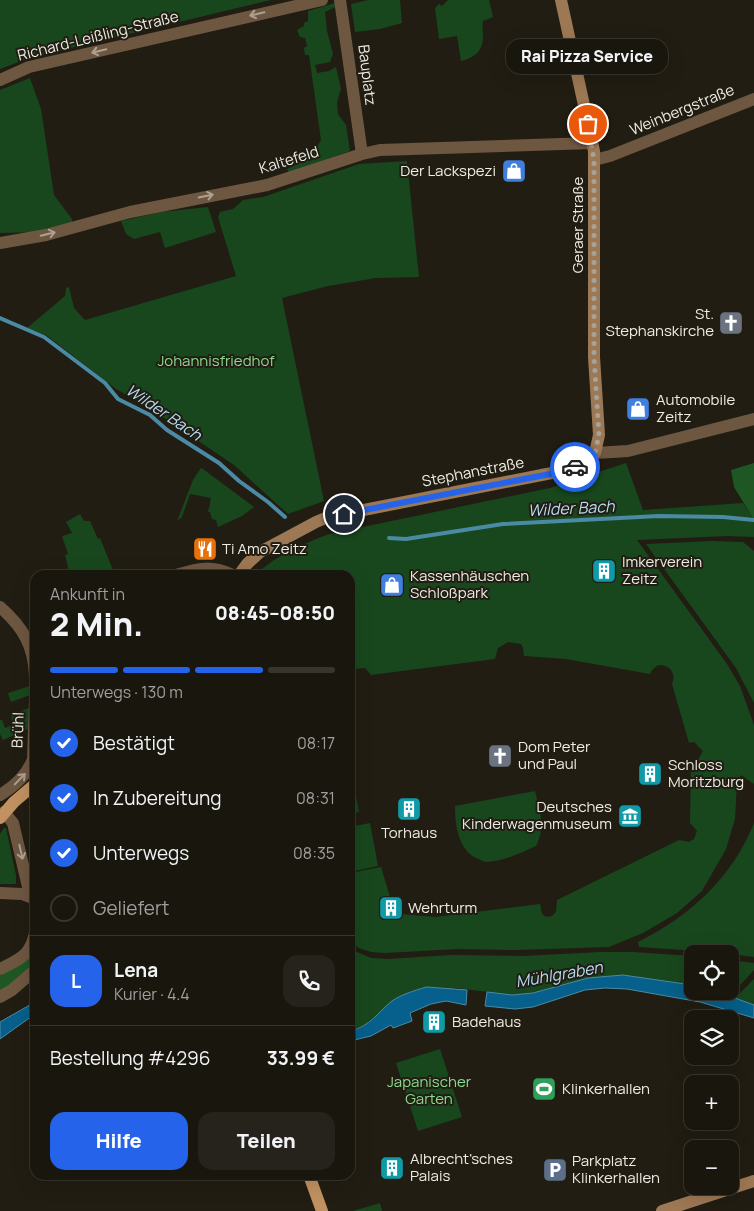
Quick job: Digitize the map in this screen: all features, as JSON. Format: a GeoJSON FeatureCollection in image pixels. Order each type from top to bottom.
{"type":"FeatureCollection","features":[{"type":"Feature","properties":{"kind":"main road"},"geometry":{"type":"LineString","coordinates":[[2,815],[30,789]]}},
{"type":"Feature","properties":{"kind":"main road"},"geometry":{"type":"LineString","coordinates":[[311,1180],[322,1211]]}},
{"type":"Feature","properties":{"kind":"street","name":"Richard-Leißling-Straße"},"geometry":{"type":"LineString","coordinates":[[0,80],[29,67],[322,0]]}},
{"type":"Feature","properties":{"kind":"street","name":"Bauplatz"},"geometry":{"type":"LineString","coordinates":[[340,0],[362,154]]}},
{"type":"Feature","properties":{"kind":"street","name":"Geraer Straße"},"geometry":{"type":"LineString","coordinates":[[561,0],[594,160],[594,357],[599,435],[595,453]]}},
{"type":"Feature","properties":{"kind":"street","name":"Weinbergstraße"},"geometry":{"type":"LineString","coordinates":[[594,160],[610,156],[754,99]]}},
{"type":"Feature","properties":{"kind":"street","name":"Kaltefeld"},"geometry":{"type":"LineString","coordinates":[[0,243],[46,235],[136,210],[267,185],[362,154],[380,150],[592,143]]}},
{"type":"Feature","properties":{"kind":"street"},"geometry":{"type":"LineString","coordinates":[[595,453],[628,451],[754,420]]}},
{"type":"Feature","properties":{"kind":"street","name":"Stephanstraße"},"geometry":{"type":"LineString","coordinates":[[243,570],[260,552],[322,519],[562,471],[580,465],[595,453]]}},
{"type":"Feature","properties":{"kind":"street"},"geometry":{"type":"LineString","coordinates":[[195,570],[206,567],[222,570]]}},
{"type":"Feature","properties":{"kind":"street"},"geometry":{"type":"LineString","coordinates":[[1,610],[12,618],[30,640]]}},
{"type":"Feature","properties":{"kind":"street"},"geometry":{"type":"LineString","coordinates":[[0,795],[17,783],[30,767]]}},
{"type":"Feature","properties":{"kind":"street"},"geometry":{"type":"LineString","coordinates":[[2,815],[13,823],[30,889]]}},
{"type":"Feature","properties":{"kind":"street"},"geometry":{"type":"LineString","coordinates":[[0,893],[30,897]]}},
{"type":"Feature","properties":{"kind":"street"},"geometry":{"type":"LineString","coordinates":[[0,969],[22,958],[30,948]]}},
{"type":"Feature","properties":{"kind":"street"},"geometry":{"type":"LineString","coordinates":[[0,996],[12,990],[30,974]]}},
{"type":"Feature","properties":{"kind":"street"},"geometry":{"type":"LineString","coordinates":[[662,1211],[754,1181]]}},
{"type":"Feature","properties":{"kind":"green space"},"geometry":{"type":"Polygon","coordinates":[[[0,0],[271,0],[29,58],[0,69],[0,0]]]}},
{"type":"Feature","properties":{"kind":"green space"},"geometry":{"type":"Polygon","coordinates":[[[368,0],[400,0],[402,23],[380,29],[355,32],[351,4],[368,0]]]}},
{"type":"Feature","properties":{"kind":"green space"},"geometry":{"type":"Polygon","coordinates":[[[448,0],[489,0],[493,17],[483,21],[483,42],[477,53],[461,61],[457,36],[439,39],[435,8],[439,4],[442,6],[448,0]]]}},
{"type":"Feature","properties":{"kind":"green space"},"geometry":{"type":"Polygon","coordinates":[[[335,3],[337,6],[325,12],[327,31],[333,54],[330,62],[315,65],[317,73],[329,71],[336,67],[341,89],[337,102],[338,114],[346,125],[350,151],[289,173],[287,169],[307,158],[321,140],[309,55],[305,55],[304,48],[307,46],[305,38],[300,37],[297,30],[308,21],[308,11],[335,3]]]}},
{"type":"Feature","properties":{"kind":"green space"},"geometry":{"type":"Polygon","coordinates":[[[30,78],[41,109],[54,195],[72,219],[72,224],[39,232],[0,233],[0,90],[30,78]]]}},
{"type":"Feature","properties":{"kind":"green space","name":"Johannisfriedhof"},"geometry":{"type":"Polygon","coordinates":[[[407,161],[419,277],[376,278],[328,286],[282,298],[324,501],[288,514],[234,465],[145,405],[116,389],[46,335],[27,328],[65,296],[66,288],[69,287],[74,308],[85,320],[236,276],[218,217],[220,212],[233,209],[243,200],[263,197],[359,164],[407,161]]]}},
{"type":"Feature","properties":{"kind":"green space"},"geometry":{"type":"Polygon","coordinates":[[[208,207],[216,232],[165,248],[160,232],[134,239],[126,234],[121,221],[161,212],[208,207]]]}},
{"type":"Feature","properties":{"kind":"green space"},"geometry":{"type":"Polygon","coordinates":[[[626,463],[643,510],[743,503],[754,520],[754,537],[727,536],[637,540],[727,664],[740,686],[754,725],[754,784],[741,775],[737,782],[735,819],[726,849],[702,891],[677,913],[643,933],[609,947],[515,950],[458,949],[385,953],[371,952],[359,948],[355,945],[355,872],[381,867],[390,897],[382,900],[380,910],[388,918],[397,917],[401,914],[435,917],[540,904],[542,914],[546,917],[552,916],[556,912],[557,900],[679,840],[689,842],[694,839],[697,831],[690,823],[691,763],[696,763],[703,751],[694,742],[689,743],[672,684],[673,673],[666,666],[658,665],[650,674],[566,659],[524,656],[521,644],[508,642],[498,648],[495,659],[371,675],[365,668],[355,669],[355,570],[262,570],[281,556],[329,534],[550,488],[626,463]]]}},
{"type":"Feature","properties":{"kind":"green space"},"geometry":{"type":"Polygon","coordinates":[[[754,463],[754,520],[734,487],[731,470],[754,463]]]}},
{"type":"Feature","properties":{"kind":"green space"},"geometry":{"type":"Polygon","coordinates":[[[201,468],[254,507],[242,516],[218,527],[216,520],[212,519],[210,512],[208,512],[211,498],[190,494],[182,517],[177,521],[193,480],[201,468]]]}},
{"type":"Feature","properties":{"kind":"green space"},"geometry":{"type":"Polygon","coordinates":[[[80,514],[84,521],[90,521],[98,539],[100,538],[113,570],[69,570],[65,555],[68,554],[62,536],[72,533],[66,522],[80,514]]]}},
{"type":"Feature","properties":{"kind":"green space"},"geometry":{"type":"Polygon","coordinates":[[[712,541],[743,542],[754,551],[754,703],[736,668],[646,544],[712,541]]]}},
{"type":"Feature","properties":{"kind":"green space"},"geometry":{"type":"Polygon","coordinates":[[[30,686],[30,695],[11,702],[8,693],[30,686]]]}},
{"type":"Feature","properties":{"kind":"green space"},"geometry":{"type":"Polygon","coordinates":[[[29,708],[28,729],[3,740],[0,734],[0,720],[2,720],[5,728],[13,725],[11,716],[29,708]]]}},
{"type":"Feature","properties":{"kind":"green space"},"geometry":{"type":"Polygon","coordinates":[[[535,791],[541,826],[536,846],[506,858],[487,862],[476,858],[465,849],[457,828],[455,806],[535,791]]]}},
{"type":"Feature","properties":{"kind":"green space"},"geometry":{"type":"Polygon","coordinates":[[[355,792],[359,812],[355,812],[355,792]]]}},
{"type":"Feature","properties":{"kind":"green space"},"geometry":{"type":"Polygon","coordinates":[[[370,823],[378,866],[355,871],[355,826],[370,823]]]}},
{"type":"Feature","properties":{"kind":"green space"},"geometry":{"type":"Polygon","coordinates":[[[754,823],[754,957],[739,955],[739,945],[684,945],[684,950],[639,947],[638,942],[675,920],[707,893],[734,861],[754,823]]]}},
{"type":"Feature","properties":{"kind":"green space"},"geometry":{"type":"Polygon","coordinates":[[[6,828],[16,875],[16,884],[0,884],[0,834],[6,828]]]}},
{"type":"Feature","properties":{"kind":"green space"},"geometry":{"type":"Polygon","coordinates":[[[30,951],[29,971],[0,994],[0,975],[30,951]]]}},
{"type":"Feature","properties":{"kind":"green space"},"geometry":{"type":"Polygon","coordinates":[[[355,951],[371,958],[388,959],[450,955],[523,956],[600,952],[684,955],[684,984],[623,975],[588,978],[538,992],[512,995],[456,988],[379,1015],[367,1024],[355,1029],[355,951]]]}},
{"type":"Feature","properties":{"kind":"green space"},"geometry":{"type":"Polygon","coordinates":[[[739,961],[754,963],[754,970],[739,986],[739,961]]]}},
{"type":"Feature","properties":{"kind":"green space"},"geometry":{"type":"Polygon","coordinates":[[[754,979],[754,1005],[739,999],[739,994],[754,979]]]}},
{"type":"Feature","properties":{"kind":"green space","name":"Japanischer Garten"},"geometry":{"type":"Polygon","coordinates":[[[440,1049],[462,1117],[418,1131],[396,1063],[440,1049]]]}},
{"type":"Feature","properties":{"kind":"green space"},"geometry":{"type":"Polygon","coordinates":[[[380,1203],[382,1211],[353,1211],[380,1203]]]}},
{"type":"Feature","properties":{"kind":"water"},"geometry":{"type":"Polygon","coordinates":[[[623,975],[684,984],[684,999],[627,989],[605,988],[585,990],[533,1007],[515,1009],[485,1006],[487,992],[512,995],[533,993],[588,978],[623,975]]]}},
{"type":"Feature","properties":{"kind":"water"},"geometry":{"type":"Polygon","coordinates":[[[426,987],[467,990],[466,1005],[446,1001],[431,1004],[410,1013],[412,1021],[393,1028],[391,1025],[371,1036],[355,1040],[355,1030],[369,1022],[392,1001],[426,987]]]}},
{"type":"Feature","properties":{"kind":"water"},"geometry":{"type":"Polygon","coordinates":[[[739,999],[754,1005],[754,1018],[739,1014],[739,1010],[727,1010],[689,1000],[739,999]]]}},
{"type":"Feature","properties":{"kind":"water"},"geometry":{"type":"Polygon","coordinates":[[[30,1005],[30,1018],[0,1039],[0,1022],[30,1005]]]}},
{"type":"Feature","properties":{"kind":"waterway","name":"Wilder Bach"},"geometry":{"type":"LineString","coordinates":[[0,318],[44,337],[105,383],[118,399],[150,415],[167,430],[219,463],[285,517]]}},
{"type":"Feature","properties":{"kind":"waterway","name":"Wilder Bach"},"geometry":{"type":"LineString","coordinates":[[389,538],[406,539],[503,524],[659,516],[723,517],[754,520]]}},
{"type":"Feature","properties":{"kind":"way so far"},"geometry":{"type":"LineString","coordinates":[[575,467],[588,461],[595,453],[599,435],[594,357],[594,151],[588,124]]}},
{"type":"Feature","properties":{"kind":"place","name":"Rai Pizza Service"},"geometry":{"type":"Point","coordinates":[588,124]}},
{"type":"Feature","properties":{"kind":"place","name":"Der Lackspezi"},"geometry":{"type":"Point","coordinates":[514,171]}},
{"type":"Feature","properties":{"kind":"place","name":"St. Stephanskirche"},"geometry":{"type":"Point","coordinates":[731,323]}},
{"type":"Feature","properties":{"kind":"place","name":"Automobile Zeitz"},"geometry":{"type":"Point","coordinates":[638,409]}},
{"type":"Feature","properties":{"kind":"place","name":"Ti Amo Zeitz"},"geometry":{"type":"Point","coordinates":[205,549]}},
{"type":"Feature","properties":{"kind":"place","name":"Imkerverein Zeitz"},"geometry":{"type":"Point","coordinates":[604,571]}},
{"type":"Feature","properties":{"kind":"place","name":"Kassenhäuschen Schloßpark"},"geometry":{"type":"Point","coordinates":[392,585]}},
{"type":"Feature","properties":{"kind":"place","name":"Dom Peter und Paul"},"geometry":{"type":"Point","coordinates":[500,756]}},
{"type":"Feature","properties":{"kind":"place","name":"Schloss Moritzburg"},"geometry":{"type":"Point","coordinates":[650,774]}},
{"type":"Feature","properties":{"kind":"place","name":"Torhaus"},"geometry":{"type":"Point","coordinates":[409,809]}},
{"type":"Feature","properties":{"kind":"place","name":"Deutsches Kinderwagenmuseum"},"geometry":{"type":"Point","coordinates":[630,816]}},
{"type":"Feature","properties":{"kind":"place","name":"Wehrturm"},"geometry":{"type":"Point","coordinates":[391,908]}},
{"type":"Feature","properties":{"kind":"place","name":"Badehaus"},"geometry":{"type":"Point","coordinates":[434,1022]}},
{"type":"Feature","properties":{"kind":"place","name":"Klinkerhallen"},"geometry":{"type":"Point","coordinates":[544,1089]}},
{"type":"Feature","properties":{"kind":"place","name":"Albrecht'sches Palais"},"geometry":{"type":"Point","coordinates":[392,1168]}},
{"type":"Feature","properties":{"kind":"place","name":"Parkplatz Klinkerhallen"},"geometry":{"type":"Point","coordinates":[555,1170]}},
{"type":"Feature","properties":{"kind":"route"},"geometry":{"type":"LineString","coordinates":[[344,514],[550,474],[575,467]]}},
{"type":"Feature","properties":{"kind":"water label","name":"Mühlgraben"},"geometry":{"type":"Point","coordinates":[559,974]}}]}
